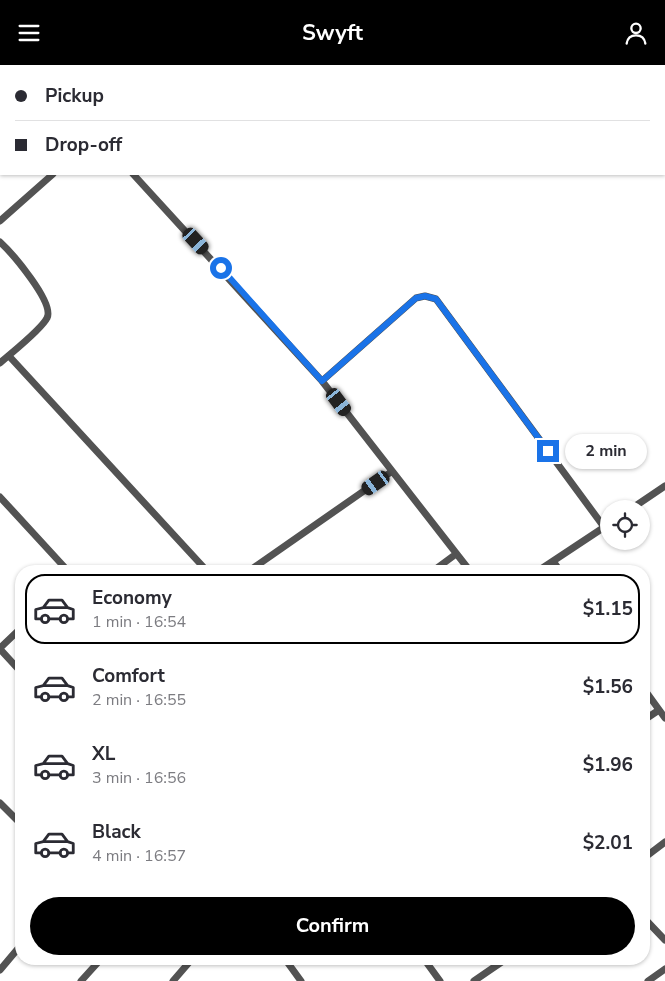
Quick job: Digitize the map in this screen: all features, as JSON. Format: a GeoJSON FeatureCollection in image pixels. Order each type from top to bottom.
{"type":"FeatureCollection","features":[{"type":"Feature","properties":{"kind":"street"},"geometry":{"type":"LineString","coordinates":[[0,221],[52,175]]}},
{"type":"Feature","properties":{"kind":"street"},"geometry":{"type":"LineString","coordinates":[[134,175],[322,381],[465,565]]}},
{"type":"Feature","properties":{"kind":"street"},"geometry":{"type":"LineString","coordinates":[[0,242],[31,280],[48,305],[44,322],[0,363]]}},
{"type":"Feature","properties":{"kind":"street"},"geometry":{"type":"LineString","coordinates":[[322,381],[416,298],[425,296],[436,299],[600,516]]}},
{"type":"Feature","properties":{"kind":"street"},"geometry":{"type":"LineString","coordinates":[[9,356],[201,565]]}},
{"type":"Feature","properties":{"kind":"street"},"geometry":{"type":"LineString","coordinates":[[258,565],[391,472]]}},
{"type":"Feature","properties":{"kind":"street"},"geometry":{"type":"LineString","coordinates":[[644,500],[665,486]]}},
{"type":"Feature","properties":{"kind":"street"},"geometry":{"type":"LineString","coordinates":[[1,501],[62,565]]}},
{"type":"Feature","properties":{"kind":"street"},"geometry":{"type":"LineString","coordinates":[[547,565],[600,530]]}},
{"type":"Feature","properties":{"kind":"street"},"geometry":{"type":"LineString","coordinates":[[441,565],[456,554]]}},
{"type":"Feature","properties":{"kind":"street"},"geometry":{"type":"LineString","coordinates":[[553,561],[556,565]]}},
{"type":"Feature","properties":{"kind":"street"},"geometry":{"type":"LineString","coordinates":[[15,635],[0,649],[15,665]]}},
{"type":"Feature","properties":{"kind":"street"},"geometry":{"type":"LineString","coordinates":[[650,697],[665,719]]}},
{"type":"Feature","properties":{"kind":"street"},"geometry":{"type":"LineString","coordinates":[[650,716],[659,710]]}},
{"type":"Feature","properties":{"kind":"street"},"geometry":{"type":"LineString","coordinates":[[0,803],[15,818]]}},
{"type":"Feature","properties":{"kind":"street"},"geometry":{"type":"LineString","coordinates":[[650,853],[665,842]]}},
{"type":"Feature","properties":{"kind":"street"},"geometry":{"type":"LineString","coordinates":[[650,924],[665,940]]}},
{"type":"Feature","properties":{"kind":"street"},"geometry":{"type":"LineString","coordinates":[[1,966],[15,951]]}},
{"type":"Feature","properties":{"kind":"street"},"geometry":{"type":"LineString","coordinates":[[81,981],[96,965]]}},
{"type":"Feature","properties":{"kind":"street"},"geometry":{"type":"LineString","coordinates":[[173,981],[187,965]]}},
{"type":"Feature","properties":{"kind":"street"},"geometry":{"type":"LineString","coordinates":[[290,965],[302,981]]}},
{"type":"Feature","properties":{"kind":"street"},"geometry":{"type":"LineString","coordinates":[[428,965],[440,981]]}},
{"type":"Feature","properties":{"kind":"street"},"geometry":{"type":"LineString","coordinates":[[474,981],[497,965]]}},
{"type":"Feature","properties":{"kind":"street"},"geometry":{"type":"LineString","coordinates":[[648,981],[665,969]]}},
{"type":"Feature","properties":{"kind":"route"},"geometry":{"type":"LineString","coordinates":[[221,268],[322,381],[416,298],[425,296],[436,299],[548,451]]}}]}
